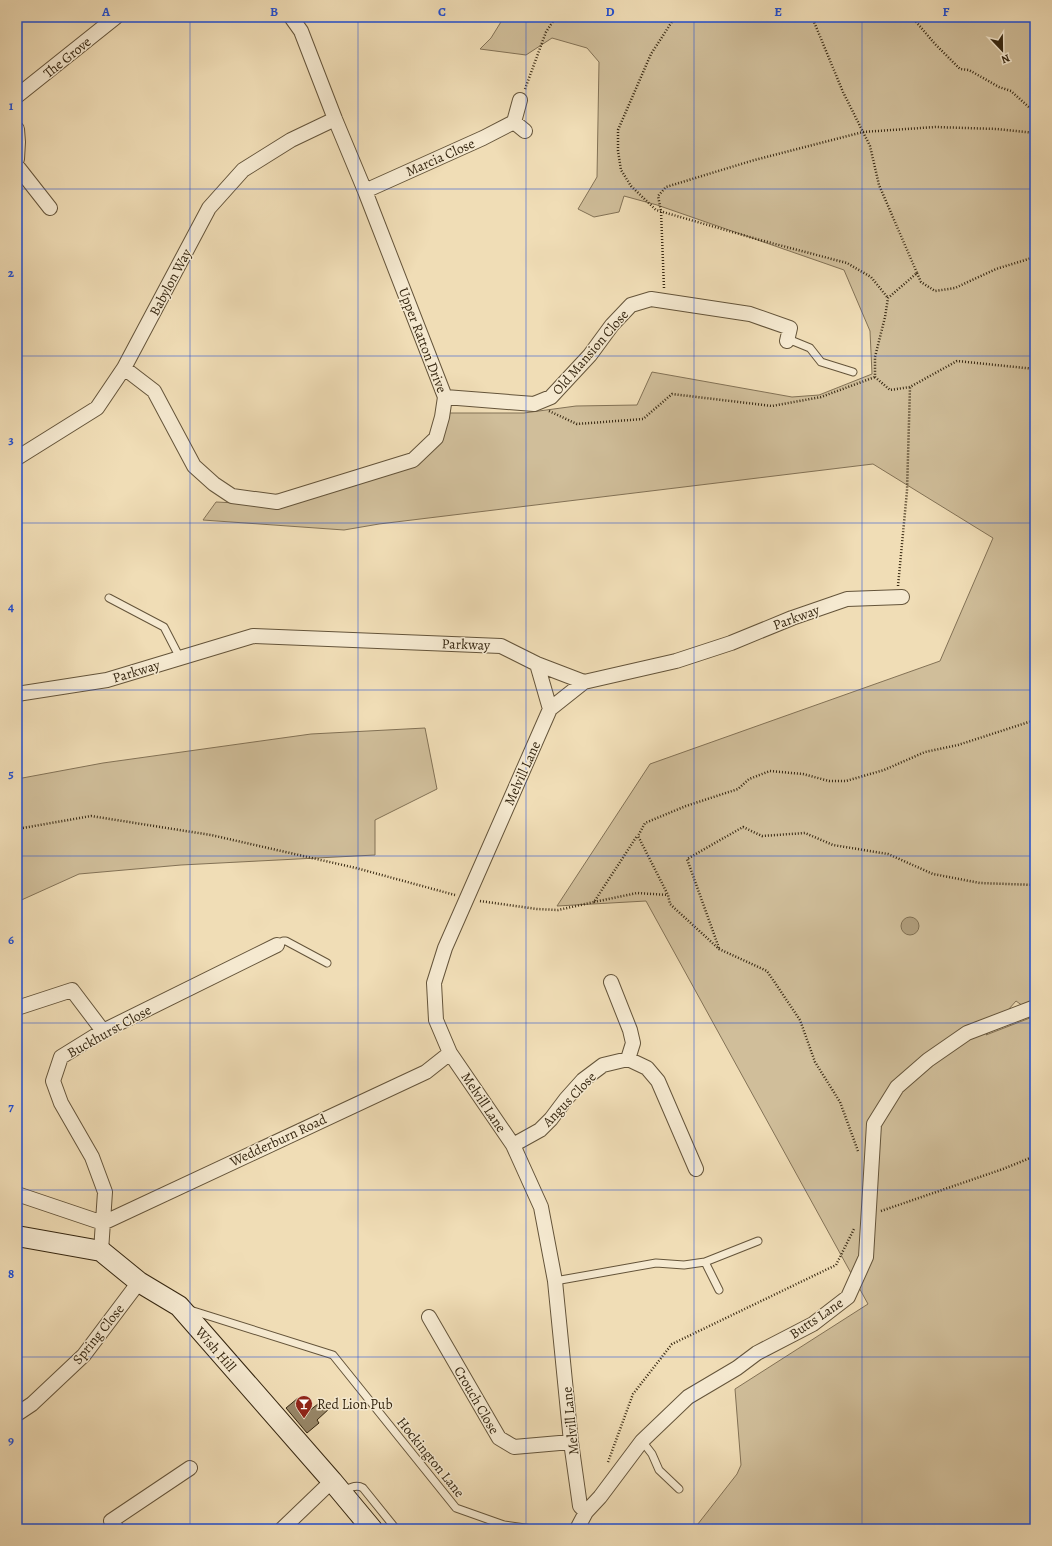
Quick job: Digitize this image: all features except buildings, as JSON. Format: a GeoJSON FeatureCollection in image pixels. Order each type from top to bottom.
{"type":"FeatureCollection","features":[{"type":"Feature","properties":{"kind":"street","name":"The Grove"},"geometry":{"type":"LineString","coordinates":[[17,96],[116,17]]}},
{"type":"Feature","properties":{"kind":"street","name":"Upper Ratton Drive"},"geometry":{"type":"LineString","coordinates":[[124,368],[154,391],[194,466],[214,484],[232,496],[277,502],[413,460],[436,438],[442,417],[445,397],[366,191],[335,119],[301,31],[291,17]]}},
{"type":"Feature","properties":{"kind":"street"},"geometry":{"type":"LineString","coordinates":[[520,100],[514,122],[525,132]]}},
{"type":"Feature","properties":{"kind":"street","name":"Babylon Way"},"geometry":{"type":"LineString","coordinates":[[17,458],[97,408],[124,368],[209,208],[243,170],[291,140],[335,119]]}},
{"type":"Feature","properties":{"kind":"street","name":"Marcia Close"},"geometry":{"type":"LineString","coordinates":[[366,191],[483,138],[514,122]]}},
{"type":"Feature","properties":{"kind":"street"},"geometry":{"type":"LineString","coordinates":[[17,129],[17,159]]}},
{"type":"Feature","properties":{"kind":"street"},"geometry":{"type":"LineString","coordinates":[[17,166],[50,208]]}},
{"type":"Feature","properties":{"kind":"street","name":"Old Mansion Close"},"geometry":{"type":"LineString","coordinates":[[445,397],[534,404],[552,397],[590,355],[612,325],[631,305],[651,299],[750,314],[790,328],[787,340]]}},
{"type":"Feature","properties":{"kind":"street","name":"Parkway"},"geometry":{"type":"LineString","coordinates":[[17,694],[108,680],[253,636],[501,646],[536,664],[584,682],[676,661],[730,643],[792,618],[847,599],[900,597]]}},
{"type":"Feature","properties":{"kind":"street"},"geometry":{"type":"LineString","coordinates":[[536,664],[550,709],[584,682]]}},
{"type":"Feature","properties":{"kind":"street","name":"Melvill Lane"},"geometry":{"type":"LineString","coordinates":[[550,709],[445,948],[434,982],[436,1020],[450,1053],[513,1145],[541,1207],[555,1281],[571,1442],[580,1506],[586,1512]]}},
{"type":"Feature","properties":{"kind":"street","name":"Buckhurst Close"},"geometry":{"type":"LineString","coordinates":[[101,1251],[105,1192],[92,1157],[61,1103],[53,1081],[62,1057],[103,1031],[277,945]]}},
{"type":"Feature","properties":{"kind":"street"},"geometry":{"type":"LineString","coordinates":[[611,982],[630,1030],[633,1043],[628,1059],[647,1068],[658,1081],[696,1169]]}},
{"type":"Feature","properties":{"kind":"street"},"geometry":{"type":"LineString","coordinates":[[17,1008],[72,990],[103,1031]]}},
{"type":"Feature","properties":{"kind":"street","name":"Butts Lane"},"geometry":{"type":"LineString","coordinates":[[577,1529],[586,1512],[600,1497],[642,1441],[688,1397],[737,1368],[757,1354],[813,1324],[848,1297],[866,1257],[874,1124],[897,1087],[928,1060],[967,1033],[1035,1007]]}},
{"type":"Feature","properties":{"kind":"street","name":"Wedderburn Road"},"geometry":{"type":"LineString","coordinates":[[103,1223],[426,1072],[450,1053]]}},
{"type":"Feature","properties":{"kind":"street","name":"Angus Close"},"geometry":{"type":"LineString","coordinates":[[513,1145],[540,1130],[583,1080],[603,1066],[628,1059]]}},
{"type":"Feature","properties":{"kind":"street"},"geometry":{"type":"LineString","coordinates":[[17,1194],[103,1223]]}},
{"type":"Feature","properties":{"kind":"street","name":"Wish Hill"},"geometry":{"type":"LineString","coordinates":[[17,1236],[101,1251],[139,1282],[179,1306],[337,1486],[372,1529]]}},
{"type":"Feature","properties":{"kind":"street","name":"Spring Close"},"geometry":{"type":"LineString","coordinates":[[17,1414],[32,1404],[84,1355],[139,1282]]}},
{"type":"Feature","properties":{"kind":"street","name":"Crouch Close"},"geometry":{"type":"LineString","coordinates":[[429,1317],[499,1438],[514,1447],[571,1442]]}},
{"type":"Feature","properties":{"kind":"street"},"geometry":{"type":"LineString","coordinates":[[117,1529],[111,1521],[190,1468]]}},
{"type":"Feature","properties":{"kind":"street"},"geometry":{"type":"LineString","coordinates":[[282,1529],[337,1486]]}},
{"type":"Feature","properties":{"kind":"lane"},"geometry":{"type":"LineString","coordinates":[[787,340],[810,348],[822,362],[853,372]]}},
{"type":"Feature","properties":{"kind":"lane"},"geometry":{"type":"LineString","coordinates":[[109,598],[164,627],[180,658]]}},
{"type":"Feature","properties":{"kind":"lane"},"geometry":{"type":"LineString","coordinates":[[277,945],[283,941],[286,941],[327,963]]}},
{"type":"Feature","properties":{"kind":"lane"},"geometry":{"type":"LineString","coordinates":[[555,1281],[656,1263],[684,1266],[705,1262],[758,1241]]}},
{"type":"Feature","properties":{"kind":"lane"},"geometry":{"type":"LineString","coordinates":[[705,1262],[719,1290]]}},
{"type":"Feature","properties":{"kind":"lane","name":"Hockington Lane"},"geometry":{"type":"LineString","coordinates":[[179,1306],[333,1355],[456,1508],[504,1525],[532,1529]]}},
{"type":"Feature","properties":{"kind":"lane"},"geometry":{"type":"LineString","coordinates":[[642,1441],[652,1454],[659,1470],[680,1489]]}},
{"type":"Feature","properties":{"kind":"lane"},"geometry":{"type":"LineString","coordinates":[[337,1486],[359,1486],[363,1488],[396,1529]]}},
{"type":"Feature","properties":{"kind":"path"},"geometry":{"type":"LineString","coordinates":[[520,100],[546,32],[556,17]]}},
{"type":"Feature","properties":{"kind":"path"},"geometry":{"type":"LineString","coordinates":[[675,17],[651,54],[618,130],[618,151],[622,170],[631,186],[656,210],[661,212],[760,240],[847,262],[871,277],[888,298]]}},
{"type":"Feature","properties":{"kind":"path"},"geometry":{"type":"LineString","coordinates":[[812,17],[843,92],[870,146],[879,185],[921,282],[936,291],[955,288],[996,269],[1035,257]]}},
{"type":"Feature","properties":{"kind":"path"},"geometry":{"type":"LineString","coordinates":[[912,17],[935,44],[960,69],[969,70],[999,87],[1011,91],[1030,108],[1035,109]]}},
{"type":"Feature","properties":{"kind":"path"},"geometry":{"type":"LineString","coordinates":[[664,300],[661,212],[658,196],[666,187],[751,162],[863,132],[936,127],[997,129],[1035,133]]}},
{"type":"Feature","properties":{"kind":"path"},"geometry":{"type":"LineString","coordinates":[[917,273],[888,298],[875,357],[875,377],[890,390],[910,387],[957,361],[1035,369]]}},
{"type":"Feature","properties":{"kind":"path"},"geometry":{"type":"LineString","coordinates":[[534,404],[577,424],[643,419],[672,394],[772,406],[821,397],[875,377]]}},
{"type":"Feature","properties":{"kind":"path"},"geometry":{"type":"LineString","coordinates":[[900,597],[898,582],[907,491],[910,387]]}},
{"type":"Feature","properties":{"kind":"path"},"geometry":{"type":"LineString","coordinates":[[594,902],[645,823],[686,806],[738,789],[749,779],[770,772],[803,774],[830,781],[846,781],[884,770],[925,752],[958,745],[1035,720]]}},
{"type":"Feature","properties":{"kind":"path"},"geometry":{"type":"LineString","coordinates":[[17,829],[91,816],[98,817],[219,836],[356,868],[467,898],[537,910],[558,910],[637,893],[668,896]]}},
{"type":"Feature","properties":{"kind":"path"},"geometry":{"type":"LineString","coordinates":[[719,949],[687,859],[743,827],[762,836],[805,833],[833,844],[888,854],[933,874],[980,883],[1035,885]]}},
{"type":"Feature","properties":{"kind":"path"},"geometry":{"type":"LineString","coordinates":[[638,836],[668,896],[670,904],[719,949],[767,971],[800,1020],[815,1062],[840,1102],[860,1157]]}},
{"type":"Feature","properties":{"kind":"path"},"geometry":{"type":"LineString","coordinates":[[890,1208],[1003,1169],[1035,1156]]}},
{"type":"Feature","properties":{"kind":"path"},"geometry":{"type":"LineString","coordinates":[[608,1463],[633,1394],[672,1344],[836,1265],[854,1227]]}},
{"type":"Feature","properties":{"kind":"shaded area"},"geometry":{"type":"Polygon","coordinates":[[[504,17],[1035,17],[1035,1002],[1023,1006],[1016,1001],[986,1035],[1035,1016],[1035,1529],[694,1529],[737,1474],[741,1465],[735,1389],[868,1304],[646,901],[557,906],[650,764],[940,661],[993,538],[873,464],[379,524],[344,530],[203,520],[216,502],[278,505],[424,451],[449,413],[524,413],[576,406],[637,405],[652,372],[792,397],[819,395],[872,374],[870,331],[844,270],[657,205],[624,196],[619,212],[594,217],[578,209],[597,177],[599,62],[587,48],[552,38],[526,55],[480,49],[491,38],[504,17]]]}},
{"type":"Feature","properties":{"kind":"shaded area"},"geometry":{"type":"Polygon","coordinates":[[[425,728],[437,789],[375,820],[375,855],[181,865],[79,874],[17,902],[17,779],[103,763],[311,734],[425,728]]]}},
{"type":"Feature","properties":{"kind":"shaded area"},"geometry":{"type":"Polygon","coordinates":[[[910,917],[916,920],[919,926],[916,932],[910,935],[904,932],[901,926],[904,920],[910,917]]]}},
{"type":"Feature","properties":{"kind":"place","name":"Red Lion Pub"},"geometry":{"type":"Point","coordinates":[304,1419]}}]}
